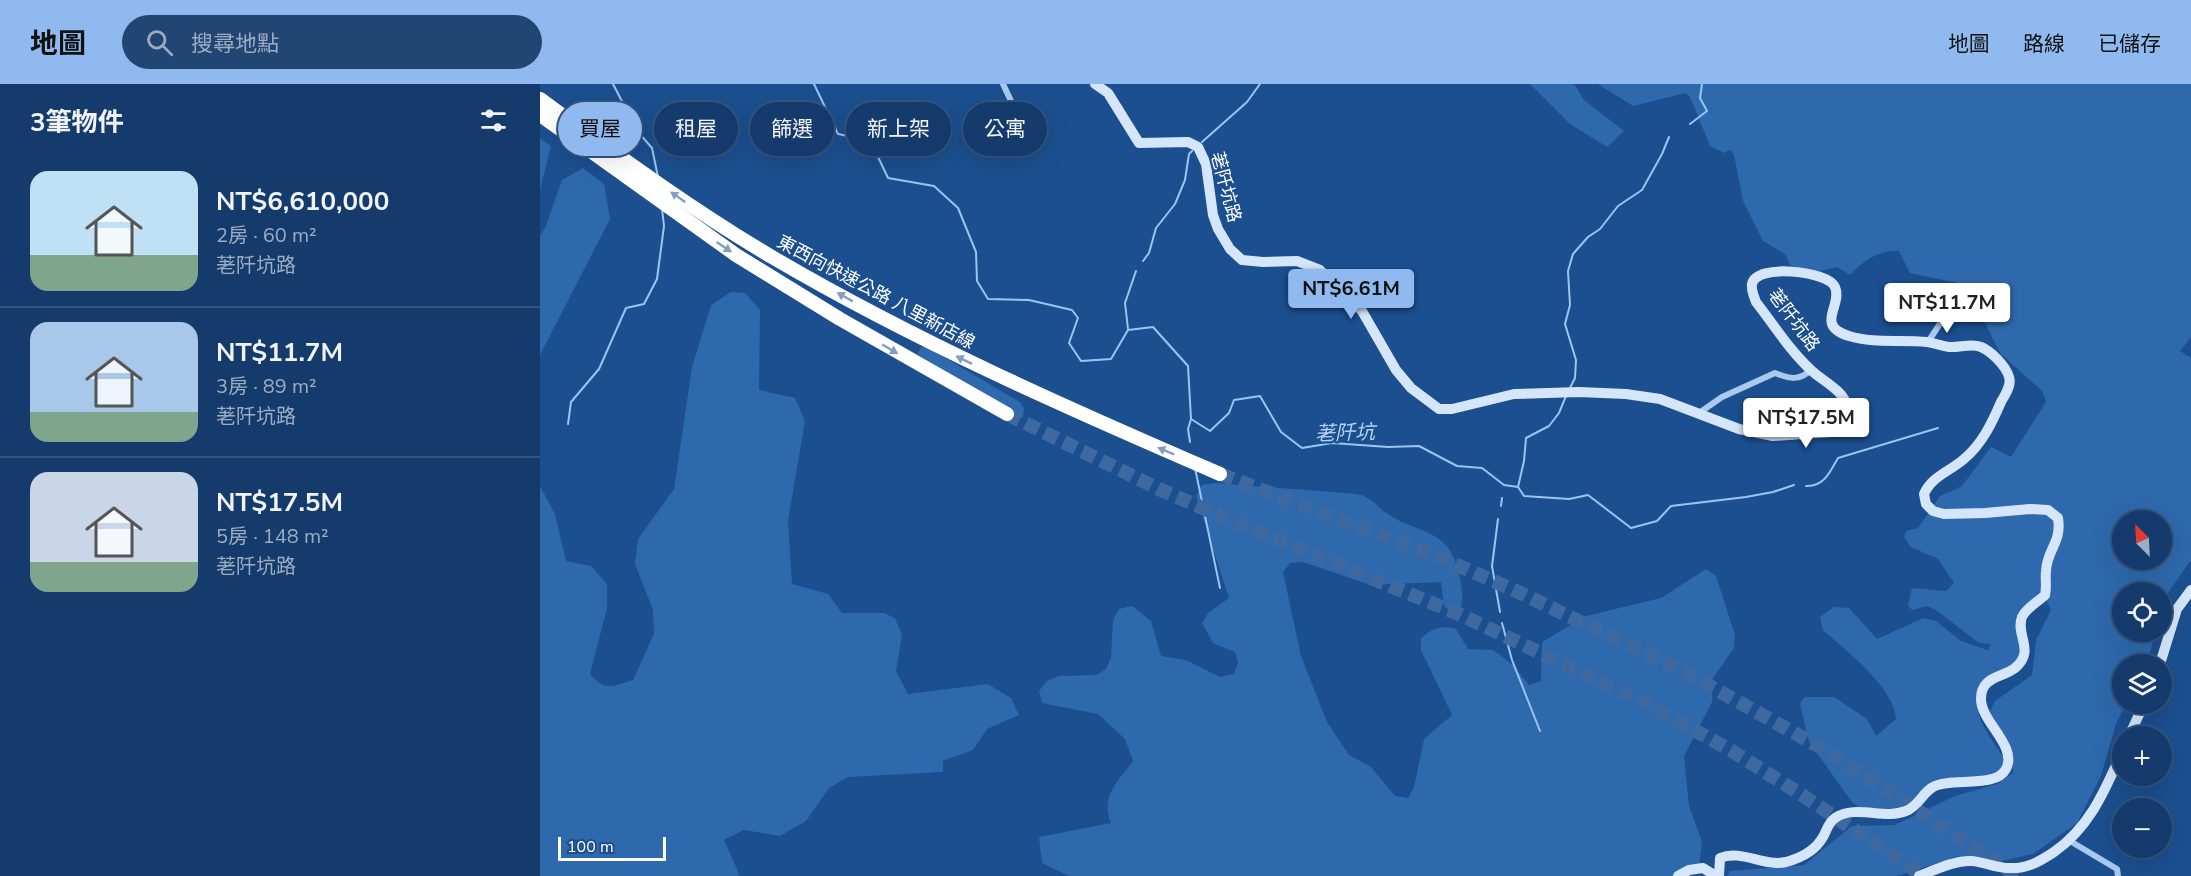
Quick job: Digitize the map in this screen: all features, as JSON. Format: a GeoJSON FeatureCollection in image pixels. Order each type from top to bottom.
{"type":"FeatureCollection","features":[{"type":"Feature","properties":{"kind":"highway","name":"東西向快速公路 八里新店線"},"geometry":{"type":"LineString","coordinates":[[540,99],[695,209],[772,257],[896,325],[1017,386],[1220,474]]}},
{"type":"Feature","properties":{"kind":"highway","name":"東西向快速公路 八里新店線"},"geometry":{"type":"LineString","coordinates":[[540,115],[702,231],[840,319],[1007,414]]}},
{"type":"Feature","properties":{"kind":"street"},"geometry":{"type":"LineString","coordinates":[[1003,84],[1011,102]]}},
{"type":"Feature","properties":{"kind":"street","name":"荖阡坑路"},"geometry":{"type":"LineString","coordinates":[[1095,84],[1108,93],[1139,143],[1188,142],[1198,147],[1206,164],[1213,215],[1230,249],[1242,260],[1297,261],[1320,270],[1362,310],[1396,370],[1411,388],[1439,409],[1452,409],[1514,394],[1626,394],[1660,399],[1739,429],[1773,436],[1832,432],[1841,428],[1846,422],[1848,407],[1843,397],[1811,370],[1792,350],[1756,302],[1752,285],[1755,279],[1762,275],[1784,271],[1828,280],[1835,287],[1830,319],[1840,333],[1867,340],[1927,342],[1950,347],[1969,345],[1981,347],[2002,364],[2009,376],[2010,384],[1992,424],[1979,444],[1964,460],[1928,485],[1924,494],[1926,504],[1933,511],[1944,514],[1985,513],[2030,508],[2048,510],[2058,518],[2060,531],[2046,571],[2045,596],[2027,610],[2022,618],[2021,628],[2026,645],[2023,658],[2014,668],[1990,679],[1982,690],[1981,700],[1984,714],[2004,744],[2008,760],[2006,769],[2000,776],[1989,780],[1932,787],[1917,805],[1906,811],[1893,814],[1846,813],[1835,818],[1828,825],[1816,847],[1801,857],[1770,863],[1728,855],[1720,858],[1718,876]]}},
{"type":"Feature","properties":{"kind":"street"},"geometry":{"type":"LineString","coordinates":[[1927,342],[1947,313]]}},
{"type":"Feature","properties":{"kind":"street"},"geometry":{"type":"LineString","coordinates":[[1700,413],[1722,397],[1775,374],[1792,379],[1804,376],[1811,370]]}},
{"type":"Feature","properties":{"kind":"street"},"geometry":{"type":"LineString","coordinates":[[2163,654],[2177,609],[2191,590]]}},
{"type":"Feature","properties":{"kind":"street"},"geometry":{"type":"LineString","coordinates":[[1919,876],[1955,863],[1971,861],[2007,868],[2029,867],[2070,841],[2089,819],[2112,775]]}},
{"type":"Feature","properties":{"kind":"street"},"geometry":{"type":"LineString","coordinates":[[2070,841],[2117,869],[2118,876]]}},
{"type":"Feature","properties":{"kind":"street"},"geometry":{"type":"LineString","coordinates":[[1678,876],[1689,870],[1703,868],[1718,876]]}},
{"type":"Feature","properties":{"kind":"shaded area"},"geometry":{"type":"Polygon","coordinates":[[[1530,84],[1574,84],[1584,100],[1624,131],[1607,147],[1570,124],[1530,84]]]}},
{"type":"Feature","properties":{"kind":"shaded area"},"geometry":{"type":"Polygon","coordinates":[[[1598,84],[2191,84],[2191,337],[2180,351],[2191,358],[2191,560],[2172,587],[2172,582],[2112,582],[2112,642],[2153,642],[2150,654],[2112,654],[2112,714],[2121,714],[2115,726],[2112,726],[2112,738],[2101,776],[2077,823],[2033,854],[2001,861],[1960,856],[1897,876],[1727,876],[1730,871],[1804,865],[1852,826],[1895,825],[1955,796],[1997,784],[2013,773],[2013,756],[1990,712],[1995,701],[2032,675],[2036,640],[2051,610],[2044,595],[2019,624],[2024,645],[2020,661],[1988,690],[1982,697],[1979,707],[1980,718],[1985,729],[2007,762],[2001,772],[1933,788],[1913,808],[1869,816],[1852,802],[1809,742],[1800,704],[1805,697],[1834,697],[1867,719],[1876,736],[1896,719],[1893,707],[1878,682],[1823,630],[1820,617],[1834,607],[1849,608],[1877,639],[1923,618],[1936,621],[1961,641],[1988,650],[1991,644],[1979,643],[1936,610],[1927,606],[1912,610],[1908,605],[1912,588],[1946,591],[1954,583],[1938,559],[1911,547],[1904,537],[1906,531],[1918,528],[1940,496],[1962,486],[1991,447],[2011,457],[2046,402],[2042,391],[2000,353],[1977,307],[1957,283],[1910,273],[1899,251],[1885,252],[1872,257],[1850,275],[1837,267],[1813,273],[1790,265],[1785,254],[1763,241],[1743,201],[1734,155],[1730,150],[1724,153],[1710,146],[1690,97],[1686,93],[1633,106],[1598,84]]]}},
{"type":"Feature","properties":{"kind":"shaded area"},"geometry":{"type":"Polygon","coordinates":[[[540,138],[551,146],[540,190],[540,138]]]}},
{"type":"Feature","properties":{"kind":"shaded area"},"geometry":{"type":"Polygon","coordinates":[[[583,168],[604,184],[610,219],[540,355],[540,236],[546,226],[562,180],[583,168]]]}},
{"type":"Feature","properties":{"kind":"shaded area"},"geometry":{"type":"Polygon","coordinates":[[[731,292],[745,293],[760,310],[759,390],[795,398],[805,421],[788,521],[792,584],[828,594],[842,613],[884,613],[895,618],[902,635],[896,671],[908,694],[988,684],[1011,698],[1019,715],[987,729],[973,750],[943,761],[943,772],[848,777],[829,788],[806,821],[780,836],[744,830],[724,840],[740,876],[540,876],[540,486],[555,514],[566,561],[591,566],[607,584],[607,608],[590,674],[600,683],[610,686],[633,680],[654,634],[653,610],[635,564],[638,539],[674,489],[692,367],[711,305],[731,292]]]}},
{"type":"Feature","properties":{"kind":"shaded area"},"geometry":{"type":"Polygon","coordinates":[[[922,346],[1020,402],[1024,408],[1023,418],[917,354],[922,346]]]}},
{"type":"Feature","properties":{"kind":"shaded area"},"geometry":{"type":"Polygon","coordinates":[[[1215,483],[1358,494],[1399,520],[1439,539],[1453,556],[1462,588],[1462,597],[1461,607],[1452,613],[1444,606],[1441,582],[1371,585],[1303,562],[1290,563],[1283,572],[1301,656],[1327,722],[1349,755],[1371,767],[1395,796],[1408,798],[1414,787],[1424,739],[1452,715],[1421,650],[1421,638],[1429,632],[1441,627],[1456,629],[1468,649],[1493,650],[1513,665],[1529,685],[1541,681],[1542,642],[1586,616],[1661,598],[1706,569],[1716,576],[1735,635],[1734,648],[1713,678],[1712,702],[1684,756],[1689,806],[1702,842],[1699,865],[1688,876],[1069,876],[1042,863],[1039,837],[1111,823],[1108,814],[1109,797],[1133,761],[1125,739],[1098,714],[1042,703],[1039,691],[1047,681],[1059,676],[1096,675],[1106,669],[1111,657],[1113,620],[1119,609],[1132,606],[1151,621],[1161,656],[1186,660],[1220,677],[1234,674],[1238,663],[1235,652],[1213,643],[1202,623],[1208,613],[1229,598],[1196,496],[1202,485],[1215,483]]]}},
{"type":"Feature","properties":{"kind":"waterway"},"geometry":{"type":"LineString","coordinates":[[613,84],[638,132],[652,148],[658,177]]}},
{"type":"Feature","properties":{"kind":"waterway","name":"荖阡坑"},"geometry":{"type":"LineString","coordinates":[[814,84],[838,134],[867,140],[888,178],[934,186],[958,208],[976,252],[977,281],[988,299],[1029,300],[1072,310],[1078,318],[1069,343],[1081,361],[1111,359],[1128,330],[1153,327],[1188,366],[1191,419],[1210,431],[1229,413],[1234,400],[1260,396],[1281,432],[1302,448],[1332,443],[1388,447],[1419,446],[1457,466],[1482,468],[1504,485],[1518,487],[1524,496],[1569,499],[1588,495],[1631,528],[1657,521],[1671,506],[1746,497],[1794,485]]}},
{"type":"Feature","properties":{"kind":"waterway"},"geometry":{"type":"LineString","coordinates":[[1202,142],[1247,102],[1260,84]]}},
{"type":"Feature","properties":{"kind":"waterway"},"geometry":{"type":"LineString","coordinates":[[1690,124],[1707,111],[1700,98],[1702,84]]}},
{"type":"Feature","properties":{"kind":"waterway"},"geometry":{"type":"LineString","coordinates":[[1570,388],[1575,378],[1576,360],[1565,324],[1570,305],[1568,271],[1573,254],[1588,237],[1600,229],[1618,206],[1642,190],[1669,137]]}},
{"type":"Feature","properties":{"kind":"waterway"},"geometry":{"type":"LineString","coordinates":[[1143,261],[1149,253],[1156,228],[1175,204],[1185,180],[1189,154],[1192,151]]}},
{"type":"Feature","properties":{"kind":"waterway"},"geometry":{"type":"LineString","coordinates":[[568,424],[571,402],[599,369],[626,308],[644,304],[657,279],[664,226],[662,209]]}},
{"type":"Feature","properties":{"kind":"waterway"},"geometry":{"type":"LineString","coordinates":[[1128,329],[1125,303],[1136,271]]}},
{"type":"Feature","properties":{"kind":"waterway"},"geometry":{"type":"LineString","coordinates":[[1518,487],[1526,438],[1549,426],[1559,413],[1566,396]]}},
{"type":"Feature","properties":{"kind":"waterway"},"geometry":{"type":"LineString","coordinates":[[1190,442],[1188,429],[1191,419]]}},
{"type":"Feature","properties":{"kind":"waterway","name":"荖阡坑"},"geometry":{"type":"LineString","coordinates":[[1806,486],[1822,481],[1838,458],[1938,428]]}},
{"type":"Feature","properties":{"kind":"waterway"},"geometry":{"type":"LineString","coordinates":[[1195,468],[1220,588]]}},
{"type":"Feature","properties":{"kind":"waterway"},"geometry":{"type":"LineString","coordinates":[[1501,506],[1502,498]]}},
{"type":"Feature","properties":{"kind":"waterway"},"geometry":{"type":"LineString","coordinates":[[1498,519],[1492,566],[1500,612]]}},
{"type":"Feature","properties":{"kind":"waterway"},"geometry":{"type":"LineString","coordinates":[[1502,623],[1512,660],[1540,731]]}},
{"type":"Feature","properties":{"kind":"tunnel"},"geometry":{"type":"LineString","coordinates":[[1007,414],[1159,489],[1461,615],[1645,703],[1732,751],[1924,876]]}},
{"type":"Feature","properties":{"kind":"tunnel"},"geometry":{"type":"LineString","coordinates":[[1220,474],[1434,555],[1514,590],[1681,670],[1825,750],[2018,876]]}}]}
